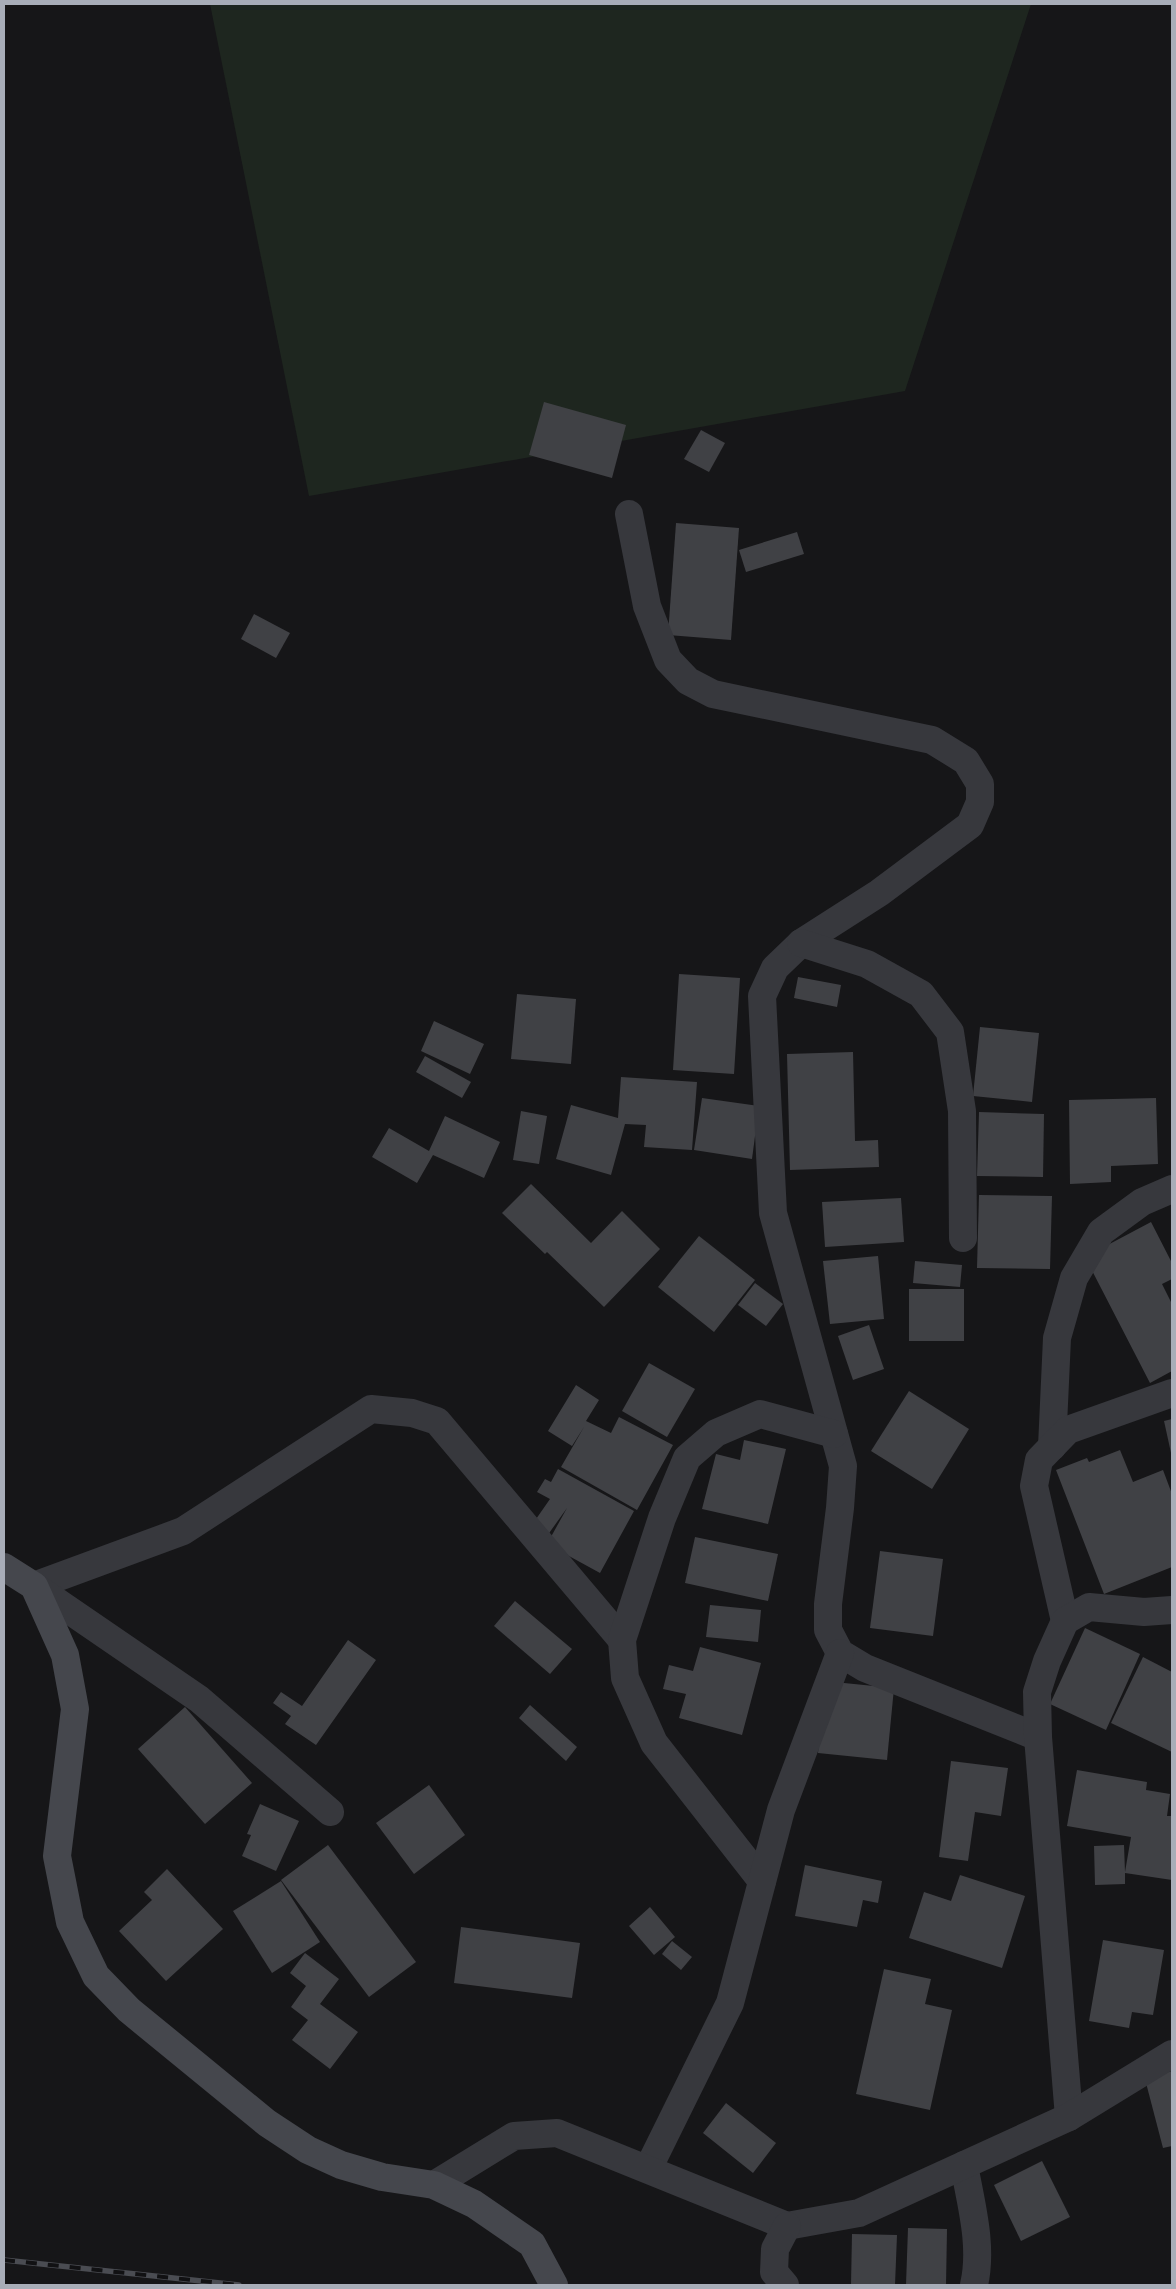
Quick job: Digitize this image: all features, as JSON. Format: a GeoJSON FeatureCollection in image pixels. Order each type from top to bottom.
{"type":"FeatureCollection","features":[{"type":"Feature","properties":{"kind":"main road"},"geometry":{"type":"LineString","coordinates":[[4,1567],[34,1586],[65,1656],[75,1709],[57,1856],[70,1922],[96,1976],[129,2010],[267,2123],[308,2150],[341,2165],[382,2177],[434,2185],[474,2204],[532,2244],[554,2285]]}},
{"type":"Feature","properties":{"kind":"street"},"geometry":{"type":"LineString","coordinates":[[628,514],[647,606],[668,660],[688,681],[714,694],[932,740],[966,761],[980,784],[980,802],[970,825],[879,893],[801,943],[775,968],[762,996],[772,1213],[843,1466],[840,1508],[828,1604],[828,1630],[840,1653],[864,1668],[1038,1737]]}},
{"type":"Feature","properties":{"kind":"street"},"geometry":{"type":"LineString","coordinates":[[801,943],[867,964],[922,994],[950,1032],[962,1111],[963,1238]]}},
{"type":"Feature","properties":{"kind":"street"},"geometry":{"type":"LineString","coordinates":[[1052,1448],[1057,1338],[1074,1278],[1101,1232],[1142,1202],[1172,1189]]}},
{"type":"Feature","properties":{"kind":"street"},"geometry":{"type":"LineString","coordinates":[[1066,1621],[1034,1486],[1039,1460],[1068,1430],[1172,1393]]}},
{"type":"Feature","properties":{"kind":"street"},"geometry":{"type":"LineString","coordinates":[[34,1586],[183,1531],[371,1410],[412,1413],[437,1421],[622,1640]]}},
{"type":"Feature","properties":{"kind":"street"},"geometry":{"type":"LineString","coordinates":[[762,1881],[654,1743],[625,1678],[622,1640],[662,1518],[687,1458],[716,1433],[760,1414],[834,1434]]}},
{"type":"Feature","properties":{"kind":"street"},"geometry":{"type":"LineString","coordinates":[[34,1586],[199,1699],[330,1812]]}},
{"type":"Feature","properties":{"kind":"street"},"geometry":{"type":"LineString","coordinates":[[1070,2116],[1038,1737],[1037,1692],[1047,1661],[1066,1621],[1089,1607],[1144,1612],[1172,1610]]}},
{"type":"Feature","properties":{"kind":"street"},"geometry":{"type":"LineString","coordinates":[[648,2170],[730,2003],[781,1810],[840,1653]]}},
{"type":"Feature","properties":{"kind":"street"},"geometry":{"type":"LineString","coordinates":[[434,2185],[514,2136],[556,2133],[787,2226],[859,2213],[1070,2116],[1172,2054]]}},
{"type":"Feature","properties":{"kind":"street"},"geometry":{"type":"LineString","coordinates":[[964,2165],[975,2223],[978,2268],[974,2285]]}},
{"type":"Feature","properties":{"kind":"street"},"geometry":{"type":"LineString","coordinates":[[785,2285],[774,2272],[775,2249],[787,2226]]}},
{"type":"Feature","properties":{"kind":"shaded area"},"geometry":{"type":"Polygon","coordinates":[[[210,4],[1031,4],[905,391],[309,496],[210,4]]]}},
{"type":"Feature","properties":{"kind":"building"},"geometry":{"type":"Polygon","coordinates":[[[544,402],[626,425],[612,478],[529,455],[544,402]]]}},
{"type":"Feature","properties":{"kind":"building"},"geometry":{"type":"Polygon","coordinates":[[[701,430],[725,443],[709,472],[684,459],[701,430]]]}},
{"type":"Feature","properties":{"kind":"building"},"geometry":{"type":"Polygon","coordinates":[[[676,523],[739,528],[731,640],[668,635],[676,523]]]}},
{"type":"Feature","properties":{"kind":"building"},"geometry":{"type":"Polygon","coordinates":[[[797,532],[804,554],[746,572],[739,550],[797,532]]]}},
{"type":"Feature","properties":{"kind":"building"},"geometry":{"type":"Polygon","coordinates":[[[254,614],[290,633],[276,658],[241,639],[254,614]]]}},
{"type":"Feature","properties":{"kind":"building"},"geometry":{"type":"Polygon","coordinates":[[[679,974],[740,978],[734,1074],[673,1070],[679,974]]]}},
{"type":"Feature","properties":{"kind":"building"},"geometry":{"type":"Polygon","coordinates":[[[798,977],[841,985],[837,1007],[794,998],[798,977]]]}},
{"type":"Feature","properties":{"kind":"building"},"geometry":{"type":"Polygon","coordinates":[[[517,994],[576,999],[571,1064],[511,1059],[517,994]]]}},
{"type":"Feature","properties":{"kind":"building"},"geometry":{"type":"Polygon","coordinates":[[[434,1021],[484,1044],[470,1074],[421,1051],[434,1021]]]}},
{"type":"Feature","properties":{"kind":"building"},"geometry":{"type":"Polygon","coordinates":[[[980,1027],[1039,1033],[1032,1102],[973,1096],[980,1027]]]}},
{"type":"Feature","properties":{"kind":"building"},"geometry":{"type":"Polygon","coordinates":[[[853,1052],[855,1141],[878,1140],[879,1167],[790,1170],[787,1054],[853,1052]]]}},
{"type":"Feature","properties":{"kind":"building"},"geometry":{"type":"Polygon","coordinates":[[[425,1056],[471,1082],[462,1098],[416,1072],[425,1056]]]}},
{"type":"Feature","properties":{"kind":"building"},"geometry":{"type":"Polygon","coordinates":[[[621,1077],[697,1082],[692,1150],[644,1147],[646,1125],[625,1124],[611,1175],[556,1159],[571,1105],[618,1118],[621,1077]]]}},
{"type":"Feature","properties":{"kind":"building"},"geometry":{"type":"Polygon","coordinates":[[[702,1098],[759,1106],[752,1159],[694,1150],[702,1098]]]}},
{"type":"Feature","properties":{"kind":"building"},"geometry":{"type":"Polygon","coordinates":[[[1156,1098],[1158,1164],[1111,1166],[1111,1182],[1070,1184],[1069,1100],[1156,1098]]]}},
{"type":"Feature","properties":{"kind":"building"},"geometry":{"type":"Polygon","coordinates":[[[521,1111],[547,1116],[539,1164],[513,1160],[521,1111]]]}},
{"type":"Feature","properties":{"kind":"building"},"geometry":{"type":"Polygon","coordinates":[[[979,1112],[1044,1114],[1043,1177],[977,1176],[979,1112]]]}},
{"type":"Feature","properties":{"kind":"building"},"geometry":{"type":"Polygon","coordinates":[[[445,1116],[500,1142],[484,1178],[433,1155],[417,1183],[372,1157],[389,1128],[429,1151],[445,1116]]]}},
{"type":"Feature","properties":{"kind":"building"},"geometry":{"type":"Polygon","coordinates":[[[531,1184],[591,1243],[622,1211],[660,1249],[604,1307],[547,1252],[545,1254],[502,1213],[531,1184]]]}},
{"type":"Feature","properties":{"kind":"building"},"geometry":{"type":"Polygon","coordinates":[[[979,1195],[1052,1196],[1050,1269],[977,1268],[979,1195]]]}},
{"type":"Feature","properties":{"kind":"building"},"geometry":{"type":"Polygon","coordinates":[[[901,1198],[904,1242],[825,1247],[822,1202],[901,1198]]]}},
{"type":"Feature","properties":{"kind":"building"},"geometry":{"type":"Polygon","coordinates":[[[1151,1222],[1172,1263],[1172,1279],[1162,1284],[1172,1304],[1172,1371],[1150,1383],[1085,1257],[1151,1222]]]}},
{"type":"Feature","properties":{"kind":"building"},"geometry":{"type":"Polygon","coordinates":[[[699,1236],[755,1280],[714,1332],[658,1287],[699,1236]]]}},
{"type":"Feature","properties":{"kind":"building"},"geometry":{"type":"Polygon","coordinates":[[[878,1256],[884,1319],[830,1324],[823,1261],[878,1256]]]}},
{"type":"Feature","properties":{"kind":"building"},"geometry":{"type":"Polygon","coordinates":[[[915,1261],[962,1265],[960,1287],[913,1283],[915,1261]]]}},
{"type":"Feature","properties":{"kind":"building"},"geometry":{"type":"Polygon","coordinates":[[[755,1283],[783,1304],[766,1326],[738,1305],[755,1283]]]}},
{"type":"Feature","properties":{"kind":"building"},"geometry":{"type":"Polygon","coordinates":[[[909,1289],[964,1289],[964,1341],[909,1341],[909,1289]]]}},
{"type":"Feature","properties":{"kind":"building"},"geometry":{"type":"Polygon","coordinates":[[[869,1325],[884,1369],[853,1380],[838,1336],[869,1325]]]}},
{"type":"Feature","properties":{"kind":"building"},"geometry":{"type":"Polygon","coordinates":[[[649,1363],[695,1389],[667,1437],[622,1411],[649,1363]]]}},
{"type":"Feature","properties":{"kind":"building"},"geometry":{"type":"Polygon","coordinates":[[[576,1385],[599,1400],[586,1421],[611,1433],[619,1417],[673,1445],[637,1510],[561,1467],[584,1427],[572,1446],[548,1431],[576,1385]]]}},
{"type":"Feature","properties":{"kind":"building"},"geometry":{"type":"Polygon","coordinates":[[[909,1391],[969,1429],[932,1489],[871,1451],[909,1391]]]}},
{"type":"Feature","properties":{"kind":"building"},"geometry":{"type":"Polygon","coordinates":[[[1172,1419],[1172,1452],[1171,1453],[1164,1421],[1172,1419]]]}},
{"type":"Feature","properties":{"kind":"building"},"geometry":{"type":"Polygon","coordinates":[[[744,1440],[786,1449],[768,1524],[702,1509],[716,1454],[740,1460],[744,1440]]]}},
{"type":"Feature","properties":{"kind":"building"},"geometry":{"type":"Polygon","coordinates":[[[1120,1450],[1133,1482],[1163,1470],[1172,1494],[1172,1567],[1104,1594],[1056,1470],[1087,1458],[1089,1462],[1120,1450]]]}},
{"type":"Feature","properties":{"kind":"building"},"geometry":{"type":"Polygon","coordinates":[[[558,1469],[634,1511],[600,1573],[547,1544],[567,1508],[542,1543],[527,1532],[550,1499],[537,1492],[545,1479],[551,1482],[558,1469]]]}},
{"type":"Feature","properties":{"kind":"building"},"geometry":{"type":"Polygon","coordinates":[[[695,1537],[778,1554],[768,1601],[685,1583],[695,1537]]]}},
{"type":"Feature","properties":{"kind":"building"},"geometry":{"type":"Polygon","coordinates":[[[880,1551],[943,1559],[933,1636],[870,1628],[880,1551]]]}},
{"type":"Feature","properties":{"kind":"building"},"geometry":{"type":"Polygon","coordinates":[[[515,1601],[572,1649],[550,1674],[494,1626],[515,1601]]]}},
{"type":"Feature","properties":{"kind":"building"},"geometry":{"type":"Polygon","coordinates":[[[710,1605],[761,1610],[758,1642],[706,1637],[710,1605]]]}},
{"type":"Feature","properties":{"kind":"building"},"geometry":{"type":"Polygon","coordinates":[[[1085,1628],[1140,1654],[1106,1730],[1050,1704],[1085,1628]]]}},
{"type":"Feature","properties":{"kind":"building"},"geometry":{"type":"Polygon","coordinates":[[[348,1640],[376,1660],[316,1745],[285,1724],[291,1716],[273,1703],[281,1692],[302,1706],[348,1640]]]}},
{"type":"Feature","properties":{"kind":"building"},"geometry":{"type":"Polygon","coordinates":[[[700,1647],[761,1663],[742,1735],[679,1718],[686,1694],[663,1689],[669,1665],[693,1671],[700,1647]]]}},
{"type":"Feature","properties":{"kind":"building"},"geometry":{"type":"Polygon","coordinates":[[[1143,1657],[1172,1672],[1172,1752],[1111,1723],[1143,1657]]]}},
{"type":"Feature","properties":{"kind":"building"},"geometry":{"type":"Polygon","coordinates":[[[824,1681],[894,1688],[887,1760],[818,1753],[824,1681]]]}},
{"type":"Feature","properties":{"kind":"building"},"geometry":{"type":"Polygon","coordinates":[[[530,1705],[577,1747],[566,1761],[519,1718],[530,1705]]]}},
{"type":"Feature","properties":{"kind":"building"},"geometry":{"type":"Polygon","coordinates":[[[185,1707],[252,1783],[205,1824],[138,1749],[185,1707]]]}},
{"type":"Feature","properties":{"kind":"building"},"geometry":{"type":"Polygon","coordinates":[[[951,1761],[1008,1768],[1001,1816],[975,1812],[968,1861],[939,1857],[951,1761]]]}},
{"type":"Feature","properties":{"kind":"building"},"geometry":{"type":"Polygon","coordinates":[[[1077,1770],[1147,1782],[1146,1790],[1170,1794],[1167,1816],[1172,1816],[1172,1880],[1125,1873],[1125,1884],[1095,1885],[1094,1846],[1124,1845],[1125,1872],[1131,1837],[1067,1826],[1077,1770]]]}},
{"type":"Feature","properties":{"kind":"building"},"geometry":{"type":"Polygon","coordinates":[[[429,1785],[465,1835],[414,1874],[376,1823],[429,1785]]]}},
{"type":"Feature","properties":{"kind":"building"},"geometry":{"type":"Polygon","coordinates":[[[260,1804],[299,1821],[276,1871],[242,1856],[251,1835],[247,1834],[260,1804]]]}},
{"type":"Feature","properties":{"kind":"building"},"geometry":{"type":"Polygon","coordinates":[[[328,1845],[416,1962],[369,1997],[281,1880],[328,1845]]]}},
{"type":"Feature","properties":{"kind":"building"},"geometry":{"type":"Polygon","coordinates":[[[805,1865],[882,1881],[878,1903],[863,1900],[857,1927],[795,1916],[805,1865]]]}},
{"type":"Feature","properties":{"kind":"building"},"geometry":{"type":"Polygon","coordinates":[[[167,1869],[223,1929],[166,1981],[119,1931],[152,1900],[144,1892],[167,1869]]]}},
{"type":"Feature","properties":{"kind":"building"},"geometry":{"type":"Polygon","coordinates":[[[960,1875],[1025,1896],[1002,1968],[909,1938],[924,1892],[951,1901],[960,1875]]]}},
{"type":"Feature","properties":{"kind":"building"},"geometry":{"type":"Polygon","coordinates":[[[281,1881],[320,1942],[272,1973],[233,1911],[281,1881]]]}},
{"type":"Feature","properties":{"kind":"building"},"geometry":{"type":"Polygon","coordinates":[[[650,1907],[675,1937],[654,1955],[629,1926],[650,1907]]]}},
{"type":"Feature","properties":{"kind":"building"},"geometry":{"type":"Polygon","coordinates":[[[461,1927],[580,1943],[572,1998],[454,1983],[461,1927]]]}},
{"type":"Feature","properties":{"kind":"building"},"geometry":{"type":"Polygon","coordinates":[[[1103,1940],[1164,1950],[1153,2015],[1132,2012],[1129,2028],[1089,2021],[1103,1940]]]}},
{"type":"Feature","properties":{"kind":"building"},"geometry":{"type":"Polygon","coordinates":[[[672,1941],[692,1957],[681,1970],[662,1954],[672,1941]]]}},
{"type":"Feature","properties":{"kind":"building"},"geometry":{"type":"Polygon","coordinates":[[[305,1953],[339,1979],[320,2004],[358,2032],[330,2069],[292,2040],[308,2020],[291,2007],[306,1986],[290,1973],[305,1953]]]}},
{"type":"Feature","properties":{"kind":"building"},"geometry":{"type":"Polygon","coordinates":[[[884,1969],[931,1979],[925,2004],[952,2010],[930,2110],[856,2094],[884,1969]]]}},
{"type":"Feature","properties":{"kind":"building"},"geometry":{"type":"Polygon","coordinates":[[[1172,2071],[1172,2146],[1163,2148],[1145,2079],[1172,2071]]]}},
{"type":"Feature","properties":{"kind":"building"},"geometry":{"type":"Polygon","coordinates":[[[726,2103],[776,2143],[753,2173],[703,2133],[726,2103]]]}},
{"type":"Feature","properties":{"kind":"building"},"geometry":{"type":"Polygon","coordinates":[[[1042,2161],[1070,2217],[1021,2241],[994,2185],[1042,2161]]]}},
{"type":"Feature","properties":{"kind":"building"},"geometry":{"type":"Polygon","coordinates":[[[908,2228],[947,2229],[946,2285],[906,2285],[908,2228]]]}},
{"type":"Feature","properties":{"kind":"building"},"geometry":{"type":"Polygon","coordinates":[[[852,2234],[897,2235],[895,2285],[851,2285],[852,2234]]]}},
{"type":"Feature","properties":{"kind":"railway"},"geometry":{"type":"LineString","coordinates":[[4,2260],[239,2285]]}}]}
